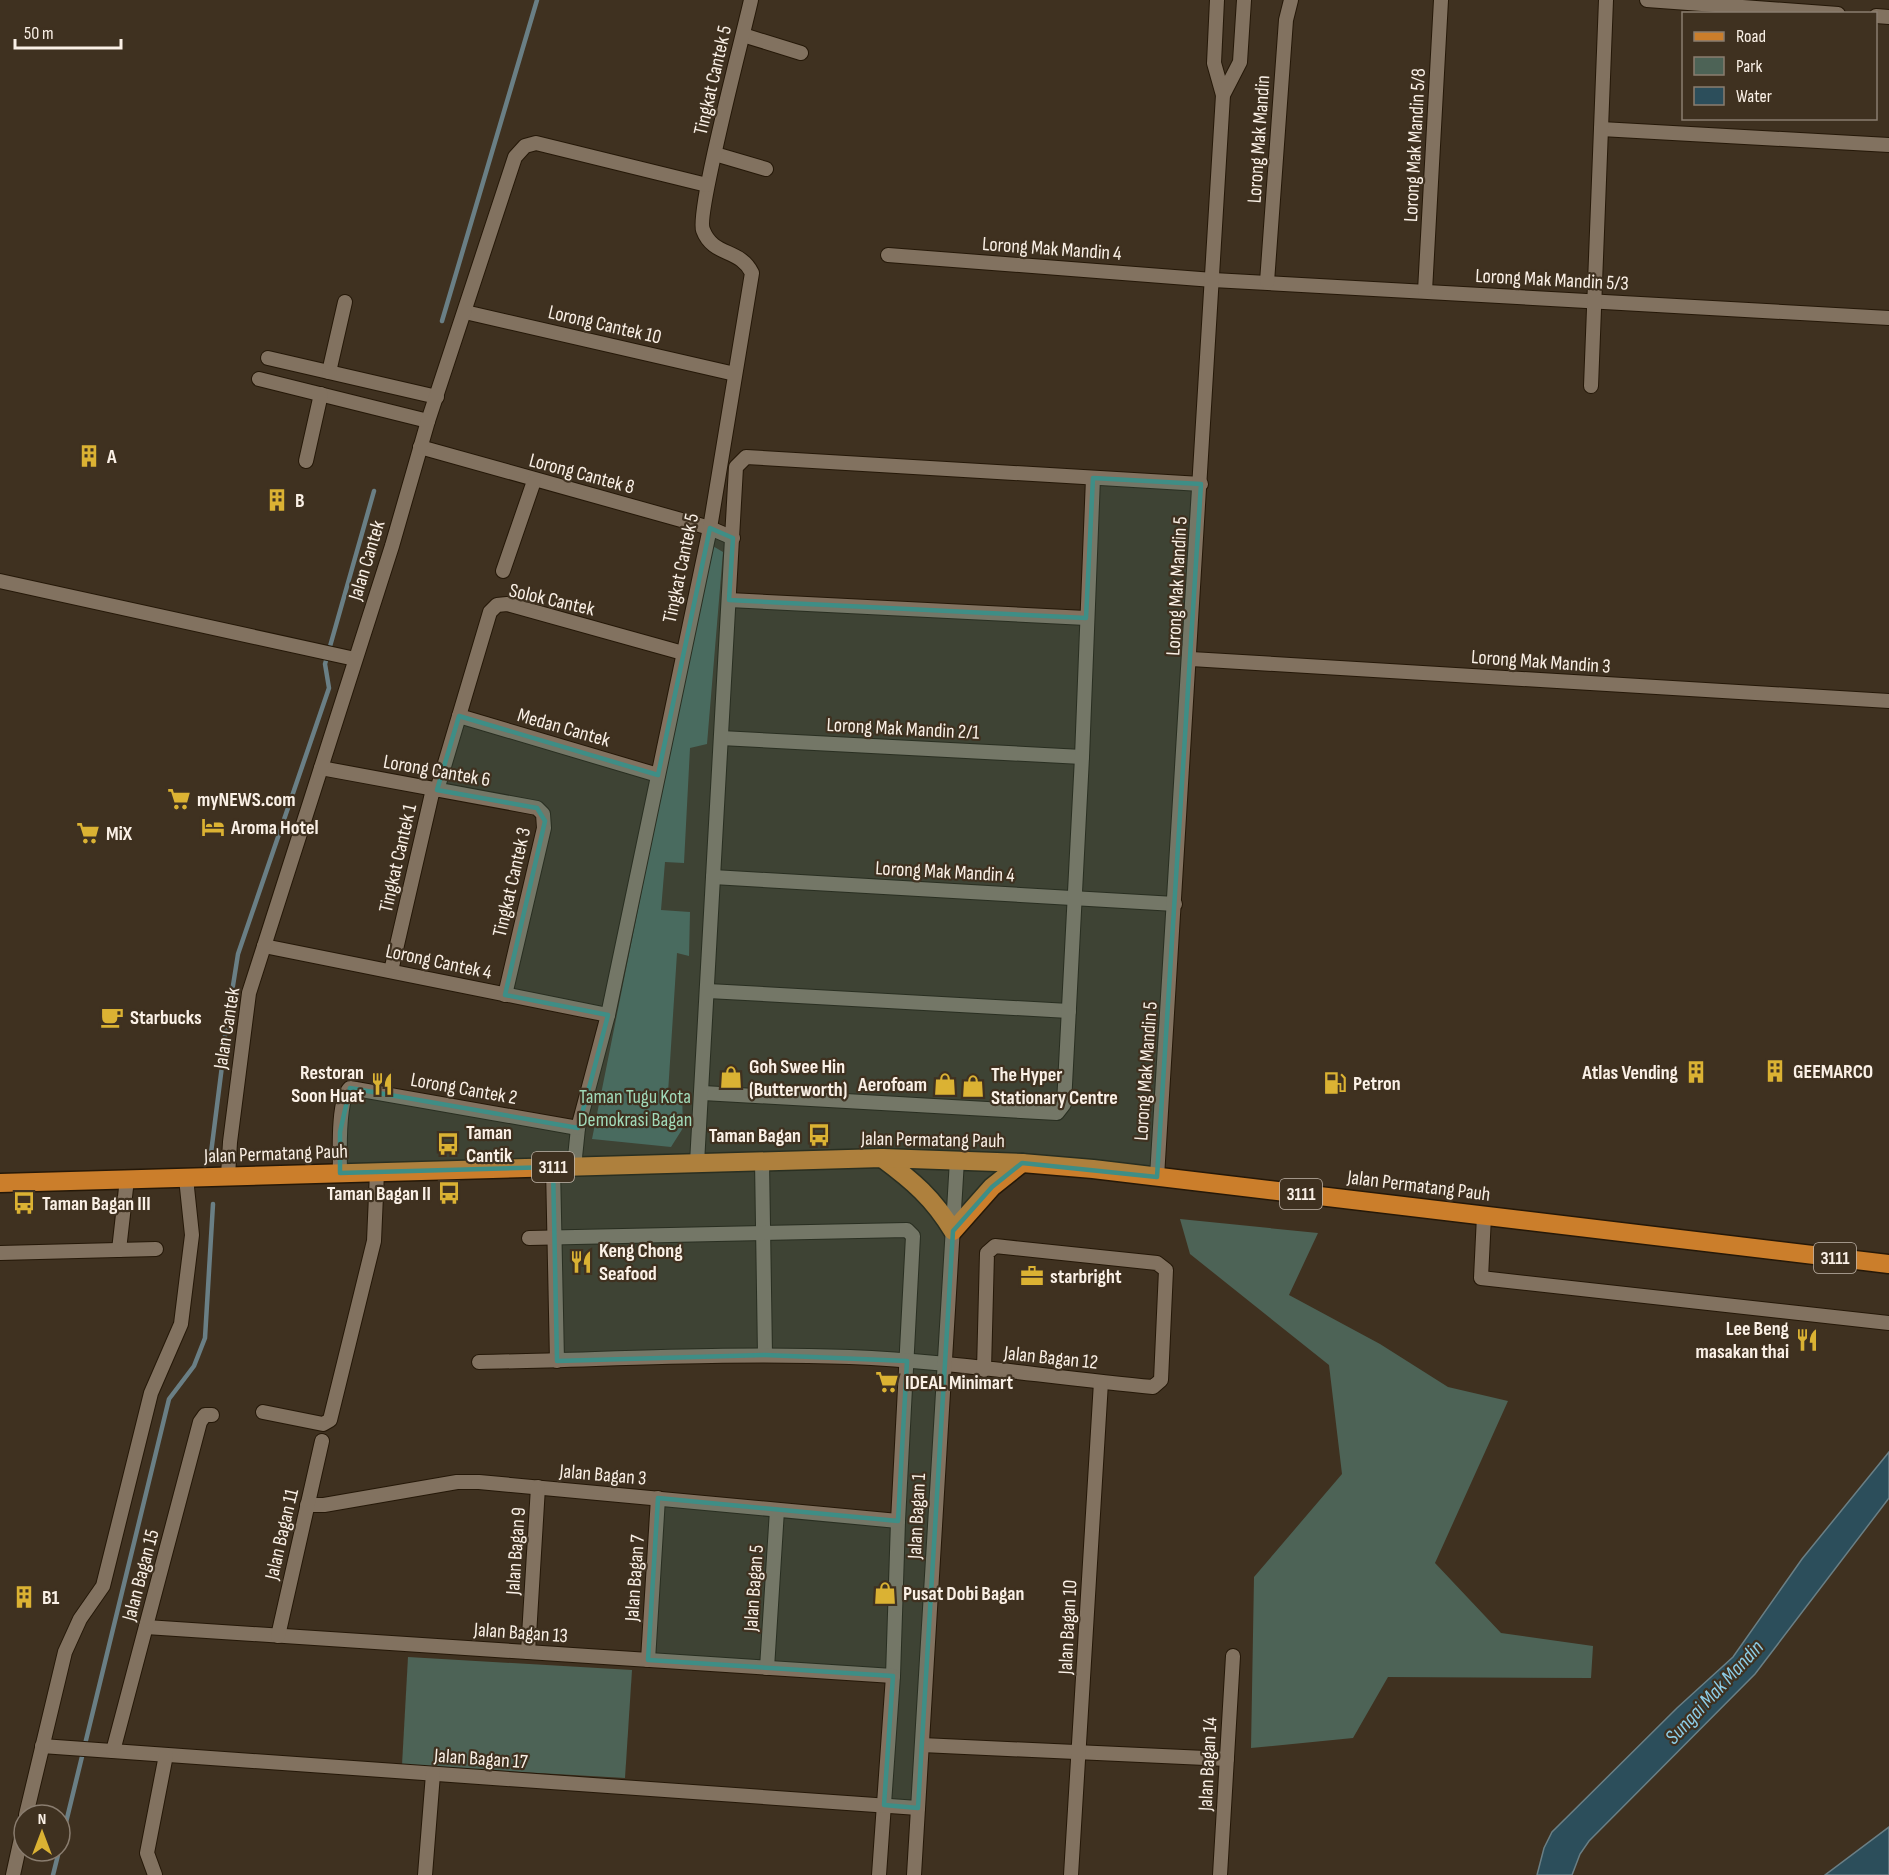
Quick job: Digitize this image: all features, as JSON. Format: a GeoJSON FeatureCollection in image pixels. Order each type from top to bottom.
{"type":"FeatureCollection","features":[{"type":"Feature","properties":{"kind":"main road","name":"Jalan Permatang Pauh"},"geometry":{"type":"LineString","coordinates":[[0,1183],[882,1158],[957,1160],[1022,1163],[1157,1177],[1889,1264]]}},
{"type":"Feature","properties":{"kind":"main road"},"geometry":{"type":"LineString","coordinates":[[882,1158],[926,1192],[939,1207],[953,1232],[992,1187],[1022,1163]]}},
{"type":"Feature","properties":{"kind":"street","name":"Tingkat Cantek 5"},"geometry":{"type":"LineString","coordinates":[[574,1167],[578,1128],[608,1016],[710,528],[752,273],[747,262],[709,244],[701,227],[707,185],[751,0]]}},
{"type":"Feature","properties":{"kind":"street"},"geometry":{"type":"LineString","coordinates":[[1217,0],[1214,63],[1223,95]]}},
{"type":"Feature","properties":{"kind":"street","name":"Lorong Mak Mandin 5"},"geometry":{"type":"LineString","coordinates":[[1157,1177],[1191,659],[1223,95],[1240,62],[1244,0]]}},
{"type":"Feature","properties":{"kind":"street","name":"Lorong Mak Mandin"},"geometry":{"type":"LineString","coordinates":[[1266,282],[1286,20],[1291,0]]}},
{"type":"Feature","properties":{"kind":"street","name":"Lorong Mak Mandin 5/8"},"geometry":{"type":"LineString","coordinates":[[1425,291],[1441,0]]}},
{"type":"Feature","properties":{"kind":"street"},"geometry":{"type":"LineString","coordinates":[[1591,386],[1606,0]]}},
{"type":"Feature","properties":{"kind":"street"},"geometry":{"type":"LineString","coordinates":[[1647,0],[1811,12]]}},
{"type":"Feature","properties":{"kind":"street"},"geometry":{"type":"LineString","coordinates":[[743,35],[801,53]]}},
{"type":"Feature","properties":{"kind":"street"},"geometry":{"type":"LineString","coordinates":[[1601,129],[1889,145]]}},
{"type":"Feature","properties":{"kind":"street","name":"Jalan Cantek"},"geometry":{"type":"LineString","coordinates":[[226,1177],[249,993],[321,768],[349,658],[392,546],[428,421],[515,157],[525,146],[537,143],[707,185]]}},
{"type":"Feature","properties":{"kind":"street"},"geometry":{"type":"LineString","coordinates":[[715,154],[766,169]]}},
{"type":"Feature","properties":{"kind":"street","name":"Lorong Mak Mandin 4"},"geometry":{"type":"LineString","coordinates":[[888,255],[1213,280]]}},
{"type":"Feature","properties":{"kind":"street","name":"Lorong Mak Mandin 5/3"},"geometry":{"type":"LineString","coordinates":[[1213,280],[1889,318]]}},
{"type":"Feature","properties":{"kind":"street"},"geometry":{"type":"LineString","coordinates":[[329,372],[345,302]]}},
{"type":"Feature","properties":{"kind":"street","name":"Lorong Cantek 10"},"geometry":{"type":"LineString","coordinates":[[465,312],[735,374]]}},
{"type":"Feature","properties":{"kind":"street"},"geometry":{"type":"LineString","coordinates":[[268,358],[437,397]]}},
{"type":"Feature","properties":{"kind":"street"},"geometry":{"type":"LineString","coordinates":[[259,379],[428,421]]}},
{"type":"Feature","properties":{"kind":"street"},"geometry":{"type":"LineString","coordinates":[[306,461],[321,394]]}},
{"type":"Feature","properties":{"kind":"street","name":"Lorong Cantek 8"},"geometry":{"type":"LineString","coordinates":[[420,447],[534,481],[710,528],[733,538]]}},
{"type":"Feature","properties":{"kind":"street"},"geometry":{"type":"LineString","coordinates":[[697,1163],[703,1093],[736,467],[746,457],[1201,484]]}},
{"type":"Feature","properties":{"kind":"street"},"geometry":{"type":"LineString","coordinates":[[703,1093],[1057,1113],[1064,1104],[1076,898],[1093,478]]}},
{"type":"Feature","properties":{"kind":"street"},"geometry":{"type":"LineString","coordinates":[[503,571],[534,481]]}},
{"type":"Feature","properties":{"kind":"street"},"geometry":{"type":"LineString","coordinates":[[0,582],[349,658]]}},
{"type":"Feature","properties":{"kind":"street"},"geometry":{"type":"LineString","coordinates":[[729,600],[1086,618]]}},
{"type":"Feature","properties":{"kind":"street","name":"Solok Cantek"},"geometry":{"type":"LineString","coordinates":[[435,789],[490,612],[497,605],[507,604],[683,653]]}},
{"type":"Feature","properties":{"kind":"street","name":"Lorong Mak Mandin 3"},"geometry":{"type":"LineString","coordinates":[[1191,659],[1889,700]]}},
{"type":"Feature","properties":{"kind":"street","name":"Medan Cantek"},"geometry":{"type":"LineString","coordinates":[[459,716],[658,775]]}},
{"type":"Feature","properties":{"kind":"street","name":"Lorong Mak Mandin 2/1"},"geometry":{"type":"LineString","coordinates":[[721,738],[1082,757]]}},
{"type":"Feature","properties":{"kind":"street","name":"Lorong Cantek 6"},"geometry":{"type":"LineString","coordinates":[[321,768],[537,808],[543,814]]}},
{"type":"Feature","properties":{"kind":"street","name":"Tingkat Cantek 1"},"geometry":{"type":"LineString","coordinates":[[391,972],[435,789]]}},
{"type":"Feature","properties":{"kind":"street","name":"Tingkat Cantek 3"},"geometry":{"type":"LineString","coordinates":[[505,995],[544,828],[543,814]]}},
{"type":"Feature","properties":{"kind":"street","name":"Lorong Mak Mandin 4"},"geometry":{"type":"LineString","coordinates":[[713,877],[1175,904]]}},
{"type":"Feature","properties":{"kind":"street","name":"Lorong Cantek 4"},"geometry":{"type":"LineString","coordinates":[[264,945],[608,1016]]}},
{"type":"Feature","properties":{"kind":"street"},"geometry":{"type":"LineString","coordinates":[[708,991],[1069,1011]]}},
{"type":"Feature","properties":{"kind":"street","name":"Lorong Cantek 2"},"geometry":{"type":"LineString","coordinates":[[339,1173],[340,1132],[346,1093],[354,1088],[578,1128]]}},
{"type":"Feature","properties":{"kind":"street","name":"Jalan Bagan 1"},"geometry":{"type":"LineString","coordinates":[[914,1875],[957,1160]]}},
{"type":"Feature","properties":{"kind":"street"},"geometry":{"type":"LineString","coordinates":[[762,1161],[765,1355]]}},
{"type":"Feature","properties":{"kind":"street"},"geometry":{"type":"LineString","coordinates":[[553,1167],[557,1361]]}},
{"type":"Feature","properties":{"kind":"street"},"geometry":{"type":"LineString","coordinates":[[263,1412],[323,1424],[330,1420],[374,1241],[377,1172]]}},
{"type":"Feature","properties":{"kind":"street"},"geometry":{"type":"LineString","coordinates":[[29,1803],[65,1652],[80,1619],[103,1586],[151,1393],[181,1324],[192,1235],[191,1178]]}},
{"type":"Feature","properties":{"kind":"street"},"geometry":{"type":"LineString","coordinates":[[119,1250],[127,1179]]}},
{"type":"Feature","properties":{"kind":"street"},"geometry":{"type":"LineString","coordinates":[[1484,1216],[1481,1278],[1889,1323]]}},
{"type":"Feature","properties":{"kind":"street","name":"Jalan Bagan 1"},"geometry":{"type":"LineString","coordinates":[[763,1232],[907,1230],[913,1236],[898,1521],[893,1676],[879,1875]]}},
{"type":"Feature","properties":{"kind":"street"},"geometry":{"type":"LineString","coordinates":[[530,1238],[763,1232]]}},
{"type":"Feature","properties":{"kind":"street","name":"Jalan Bagan 12"},"geometry":{"type":"LineString","coordinates":[[945,1365],[984,1370],[1153,1387],[1161,1380],[1166,1270],[1157,1263],[995,1246],[987,1253],[984,1370]]}},
{"type":"Feature","properties":{"kind":"street"},"geometry":{"type":"LineString","coordinates":[[0,1253],[156,1249]]}},
{"type":"Feature","properties":{"kind":"street"},"geometry":{"type":"LineString","coordinates":[[479,1362],[765,1355],[907,1361],[945,1365]]}},
{"type":"Feature","properties":{"kind":"street","name":"Jalan Bagan 10"},"geometry":{"type":"LineString","coordinates":[[1071,1875],[1101,1382]]}},
{"type":"Feature","properties":{"kind":"street","name":"Jalan Bagan 15"},"geometry":{"type":"LineString","coordinates":[[112,1751],[200,1422],[205,1415],[212,1415]]}},
{"type":"Feature","properties":{"kind":"street","name":"Jalan Bagan 11"},"geometry":{"type":"LineString","coordinates":[[278,1636],[322,1441]]}},
{"type":"Feature","properties":{"kind":"street","name":"Jalan Bagan 3"},"geometry":{"type":"LineString","coordinates":[[307,1505],[324,1505],[458,1482],[538,1487],[898,1521]]}},
{"type":"Feature","properties":{"kind":"street","name":"Jalan Bagan 9"},"geometry":{"type":"LineString","coordinates":[[528,1652],[538,1487]]}},
{"type":"Feature","properties":{"kind":"street","name":"Jalan Bagan 7"},"geometry":{"type":"LineString","coordinates":[[648,1660],[658,1498]]}},
{"type":"Feature","properties":{"kind":"street","name":"Jalan Bagan 5"},"geometry":{"type":"LineString","coordinates":[[768,1668],[777,1510]]}},
{"type":"Feature","properties":{"kind":"street","name":"Jalan Bagan 13"},"geometry":{"type":"LineString","coordinates":[[146,1627],[893,1676]]}},
{"type":"Feature","properties":{"kind":"street","name":"Jalan Bagan 14"},"geometry":{"type":"LineString","coordinates":[[1220,1875],[1233,1656]]}},
{"type":"Feature","properties":{"kind":"street"},"geometry":{"type":"LineString","coordinates":[[922,1745],[958,1744],[1227,1759]]}},
{"type":"Feature","properties":{"kind":"street","name":"Jalan Bagan 17"},"geometry":{"type":"LineString","coordinates":[[42,1746],[918,1808]]}},
{"type":"Feature","properties":{"kind":"street"},"geometry":{"type":"LineString","coordinates":[[155,1875],[147,1853],[166,1755]]}},
{"type":"Feature","properties":{"kind":"street"},"geometry":{"type":"LineString","coordinates":[[425,1875],[433,1774]]}},
{"type":"Feature","properties":{"kind":"highlighted area"},"geometry":{"type":"Polygon","coordinates":[[[1093,478],[1201,484],[1157,1177],[1022,1163],[992,1187],[953,1231],[918,1808],[884,1805],[893,1676],[648,1660],[658,1498],[898,1521],[907,1361],[765,1355],[557,1361],[553,1167],[340,1173],[340,1132],[350,1088],[578,1128],[608,1015],[505,995],[545,821],[537,808],[437,790],[459,716],[658,775],[710,528],[733,538],[729,600],[1086,618],[1093,478]]]}},
{"type":"Feature","properties":{"kind":"green space","name":"Taman Tugu Kota Demokrasi Bagan"},"geometry":{"type":"Polygon","coordinates":[[[711,545],[723,552],[707,744],[690,748],[684,863],[665,862],[661,910],[690,912],[689,956],[677,953],[668,1093],[682,1092],[683,1128],[671,1147],[592,1139],[711,545]]]}},
{"type":"Feature","properties":{"kind":"green space"},"geometry":{"type":"Polygon","coordinates":[[[1180,1219],[1318,1233],[1289,1295],[1380,1344],[1448,1387],[1508,1401],[1435,1563],[1501,1633],[1593,1646],[1591,1678],[1388,1677],[1353,1738],[1251,1748],[1254,1577],[1342,1474],[1329,1365],[1190,1254],[1180,1219]]]}},
{"type":"Feature","properties":{"kind":"green space"},"geometry":{"type":"Polygon","coordinates":[[[408,1657],[632,1670],[625,1778],[402,1765],[408,1657]]]}},
{"type":"Feature","properties":{"kind":"water","name":"Sungai Mak Mandin"},"geometry":{"type":"Polygon","coordinates":[[[1889,1452],[1889,1498],[1755,1674],[1589,1841],[1580,1854],[1572,1875],[1537,1875],[1544,1848],[1552,1832],[1677,1708],[1733,1657],[1802,1559],[1889,1452]]]}},
{"type":"Feature","properties":{"kind":"water"},"geometry":{"type":"Polygon","coordinates":[[[1889,1827],[1889,1875],[1825,1875],[1889,1827]]]}},
{"type":"Feature","properties":{"kind":"waterway"},"geometry":{"type":"LineString","coordinates":[[442,321],[537,0]]}},
{"type":"Feature","properties":{"kind":"waterway"},"geometry":{"type":"LineString","coordinates":[[225,1036],[238,954],[329,688],[325,664],[374,491]]}},
{"type":"Feature","properties":{"kind":"waterway"},"geometry":{"type":"LineString","coordinates":[[211,1153],[222,1066]]}},
{"type":"Feature","properties":{"kind":"waterway"},"geometry":{"type":"LineString","coordinates":[[71,1803],[169,1399],[194,1366],[205,1338],[213,1204]]}},
{"type":"Feature","properties":{"kind":"waterway"},"geometry":{"type":"LineString","coordinates":[[53,1875],[56,1863]]}},
{"type":"Feature","properties":{"kind":"place","name":"A"},"geometry":{"type":"Point","coordinates":[89,456]}},
{"type":"Feature","properties":{"kind":"place","name":"B"},"geometry":{"type":"Point","coordinates":[277,500]}},
{"type":"Feature","properties":{"kind":"place","name":"myNEWS.com"},"geometry":{"type":"Point","coordinates":[179,799]}},
{"type":"Feature","properties":{"kind":"place","name":"Aroma Hotel"},"geometry":{"type":"Point","coordinates":[213,827]}},
{"type":"Feature","properties":{"kind":"place","name":"MiX"},"geometry":{"type":"Point","coordinates":[88,833]}},
{"type":"Feature","properties":{"kind":"place","name":"Starbucks"},"geometry":{"type":"Point","coordinates":[112,1017]}},
{"type":"Feature","properties":{"kind":"place","name":"GEEMARCO"},"geometry":{"type":"Point","coordinates":[1775,1071]}},
{"type":"Feature","properties":{"kind":"place","name":"Atlas Vending"},"geometry":{"type":"Point","coordinates":[1696,1072]}},
{"type":"Feature","properties":{"kind":"place","name":"Goh Swee Hin (Butterworth)"},"geometry":{"type":"Point","coordinates":[731,1077]}},
{"type":"Feature","properties":{"kind":"place","name":"Petron"},"geometry":{"type":"Point","coordinates":[1335,1083]}},
{"type":"Feature","properties":{"kind":"place","name":"Restoran Soon Huat"},"geometry":{"type":"Point","coordinates":[382,1084]}},
{"type":"Feature","properties":{"kind":"place","name":"Aerofoam"},"geometry":{"type":"Point","coordinates":[945,1084]}},
{"type":"Feature","properties":{"kind":"place","name":"The Hyper Stationary Centre"},"geometry":{"type":"Point","coordinates":[973,1086]}},
{"type":"Feature","properties":{"kind":"place","name":"Taman Bagan"},"geometry":{"type":"Point","coordinates":[819,1135]}},
{"type":"Feature","properties":{"kind":"place","name":"Taman Cantik"},"geometry":{"type":"Point","coordinates":[448,1144]}},
{"type":"Feature","properties":{"kind":"place","name":"Taman Bagan II"},"geometry":{"type":"Point","coordinates":[449,1193]}},
{"type":"Feature","properties":{"kind":"place","name":"Taman Bagan III"},"geometry":{"type":"Point","coordinates":[24,1203]}},
{"type":"Feature","properties":{"kind":"place","name":"Keng Chong Seafood"},"geometry":{"type":"Point","coordinates":[581,1262]}},
{"type":"Feature","properties":{"kind":"place","name":"starbright"},"geometry":{"type":"Point","coordinates":[1032,1276]}},
{"type":"Feature","properties":{"kind":"place","name":"Lee Beng masakan thai"},"geometry":{"type":"Point","coordinates":[1807,1340]}},
{"type":"Feature","properties":{"kind":"place","name":"IDEAL Minimart"},"geometry":{"type":"Point","coordinates":[887,1382]}},
{"type":"Feature","properties":{"kind":"place","name":"Pusat Dobi Bagan"},"geometry":{"type":"Point","coordinates":[885,1593]}},
{"type":"Feature","properties":{"kind":"place","name":"B1"},"geometry":{"type":"Point","coordinates":[24,1597]}}]}
